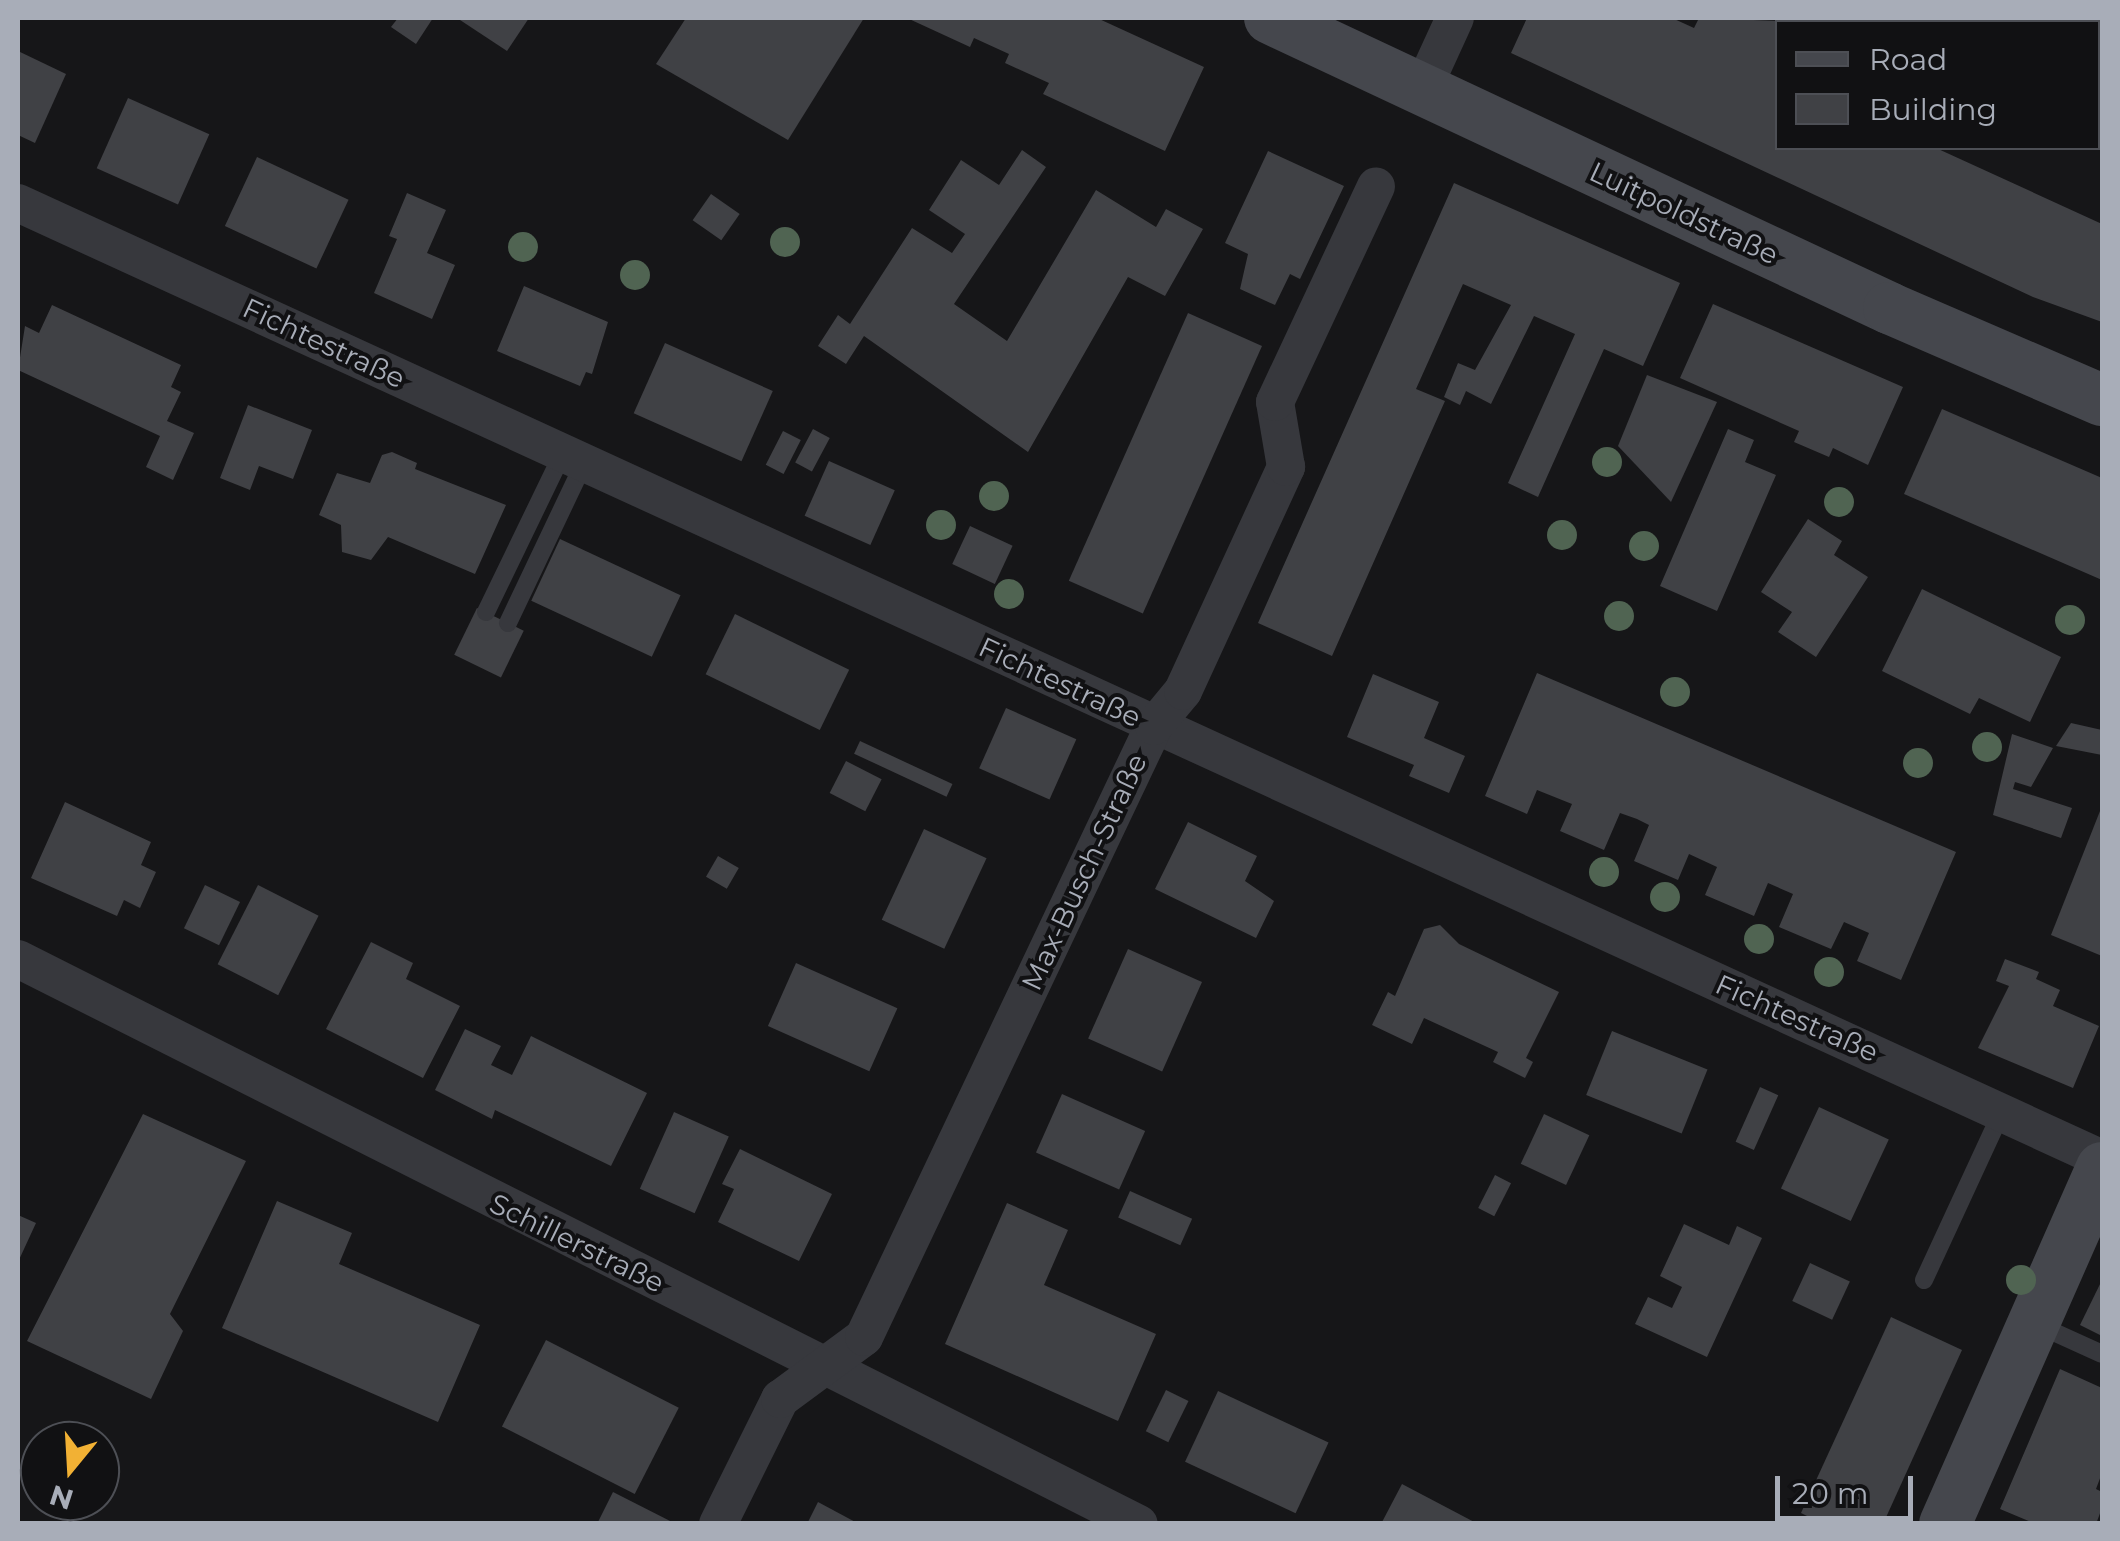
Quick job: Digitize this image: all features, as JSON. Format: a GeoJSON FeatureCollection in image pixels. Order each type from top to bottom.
{"type":"FeatureCollection","features":[{"type":"Feature","properties":{"kind":"main road","name":"Luitpoldstraße"},"geometry":{"type":"LineString","coordinates":[[1270,18],[1889,308],[2102,400]]}},
{"type":"Feature","properties":{"kind":"main road"},"geometry":{"type":"LineString","coordinates":[[1945,1524],[2102,1168]]}},
{"type":"Feature","properties":{"kind":"street"},"geometry":{"type":"LineString","coordinates":[[1422,90],[1455,18]]}},
{"type":"Feature","properties":{"kind":"street","name":"Max-Busch-Straße"},"geometry":{"type":"LineString","coordinates":[[718,1524],[780,1399],[864,1338],[1154,726],[1183,691],[1286,467],[1274,402],[1376,186]]}},
{"type":"Feature","properties":{"kind":"street","name":"Fichtestraße"},"geometry":{"type":"LineString","coordinates":[[18,202],[2102,1160]]}},
{"type":"Feature","properties":{"kind":"street","name":"Schillerstraße"},"geometry":{"type":"LineString","coordinates":[[18,958],[1140,1524]]}},
{"type":"Feature","properties":{"kind":"lane"},"geometry":{"type":"LineString","coordinates":[[486,612],[573,458]]}},
{"type":"Feature","properties":{"kind":"lane"},"geometry":{"type":"LineString","coordinates":[[508,624],[573,458]]}},
{"type":"Feature","properties":{"kind":"lane"},"geometry":{"type":"LineString","coordinates":[[1924,1280],[2002,1111]]}},
{"type":"Feature","properties":{"kind":"lane"},"geometry":{"type":"LineString","coordinates":[[2035,1324],[2102,1354]]}},
{"type":"Feature","properties":{"kind":"building"},"geometry":{"type":"Polygon","coordinates":[[[398,18],[433,18],[416,44],[391,27],[398,18]]]}},
{"type":"Feature","properties":{"kind":"building"},"geometry":{"type":"Polygon","coordinates":[[[457,18],[529,18],[507,51],[457,18]]]}},
{"type":"Feature","properties":{"kind":"building"},"geometry":{"type":"Polygon","coordinates":[[[686,18],[864,18],[788,140],[656,64],[686,18]]]}},
{"type":"Feature","properties":{"kind":"building"},"geometry":{"type":"Polygon","coordinates":[[[907,18],[1097,18],[1204,67],[1165,151],[1043,94],[1049,83],[1005,63],[1009,54],[974,38],[970,47],[907,18]]]}},
{"type":"Feature","properties":{"kind":"building"},"geometry":{"type":"Polygon","coordinates":[[[1527,18],[1672,18],[1694,28],[1699,18],[1775,21],[1775,150],[1940,150],[2102,224],[2102,322],[2033,297],[1511,53],[1527,18]]]}},
{"type":"Feature","properties":{"kind":"building"},"geometry":{"type":"Polygon","coordinates":[[[18,51],[66,74],[35,143],[18,135],[18,51]]]}},
{"type":"Feature","properties":{"kind":"building"},"geometry":{"type":"Polygon","coordinates":[[[128,98],[209,134],[178,205],[97,168],[128,98]]]}},
{"type":"Feature","properties":{"kind":"building"},"geometry":{"type":"Polygon","coordinates":[[[1022,150],[1046,167],[954,304],[1007,341],[1096,190],[1156,227],[1166,209],[1203,229],[1165,296],[1128,277],[1028,452],[864,336],[846,364],[818,346],[838,315],[850,324],[912,228],[952,253],[965,234],[929,210],[961,160],[999,185],[1022,150]]]}},
{"type":"Feature","properties":{"kind":"building"},"geometry":{"type":"Polygon","coordinates":[[[1268,151],[1344,186],[1300,279],[1290,274],[1275,305],[1240,289],[1248,254],[1225,243],[1268,151]]]}},
{"type":"Feature","properties":{"kind":"building"},"geometry":{"type":"Polygon","coordinates":[[[257,157],[349,200],[316,269],[225,226],[257,157]]]}},
{"type":"Feature","properties":{"kind":"building"},"geometry":{"type":"Polygon","coordinates":[[[1454,183],[1680,283],[1643,366],[1604,349],[1538,497],[1508,483],[1575,334],[1534,316],[1491,404],[1466,391],[1460,405],[1444,397],[1458,363],[1475,370],[1511,305],[1463,284],[1416,389],[1445,401],[1332,656],[1258,623],[1454,183]]]}},
{"type":"Feature","properties":{"kind":"building"},"geometry":{"type":"Polygon","coordinates":[[[407,193],[446,210],[427,253],[455,265],[432,319],[374,293],[397,239],[389,236],[407,193]]]}},
{"type":"Feature","properties":{"kind":"building"},"geometry":{"type":"Polygon","coordinates":[[[711,194],[740,214],[721,240],[693,220],[711,194]]]}},
{"type":"Feature","properties":{"kind":"building"},"geometry":{"type":"Polygon","coordinates":[[[524,286],[608,322],[592,374],[586,372],[580,386],[497,351],[524,286]]]}},
{"type":"Feature","properties":{"kind":"building"},"geometry":{"type":"Polygon","coordinates":[[[1713,304],[1903,387],[1868,465],[1833,448],[1829,457],[1794,442],[1799,431],[1680,378],[1713,304]]]}},
{"type":"Feature","properties":{"kind":"building"},"geometry":{"type":"Polygon","coordinates":[[[52,305],[181,365],[171,387],[181,392],[167,421],[194,433],[173,480],[146,467],[160,436],[18,370],[25,326],[39,333],[52,305]]]}},
{"type":"Feature","properties":{"kind":"building"},"geometry":{"type":"Polygon","coordinates":[[[1188,313],[1262,346],[1143,614],[1069,581],[1188,313]]]}},
{"type":"Feature","properties":{"kind":"building"},"geometry":{"type":"Polygon","coordinates":[[[665,343],[773,391],[741,461],[634,413],[665,343]]]}},
{"type":"Feature","properties":{"kind":"building"},"geometry":{"type":"Polygon","coordinates":[[[1647,375],[1717,402],[1671,502],[1618,446],[1647,375]]]}},
{"type":"Feature","properties":{"kind":"building"},"geometry":{"type":"Polygon","coordinates":[[[248,405],[312,430],[293,479],[259,466],[250,490],[220,478],[248,405]]]}},
{"type":"Feature","properties":{"kind":"building"},"geometry":{"type":"Polygon","coordinates":[[[1942,409],[2102,478],[2102,580],[1904,494],[1942,409]]]}},
{"type":"Feature","properties":{"kind":"building"},"geometry":{"type":"Polygon","coordinates":[[[813,429],[830,438],[812,471],[795,463],[813,429]]]}},
{"type":"Feature","properties":{"kind":"building"},"geometry":{"type":"Polygon","coordinates":[[[1728,429],[1754,440],[1745,462],[1776,475],[1717,611],[1660,586],[1728,429]]]}},
{"type":"Feature","properties":{"kind":"building"},"geometry":{"type":"Polygon","coordinates":[[[783,431],[801,440],[784,474],[766,465],[783,431]]]}},
{"type":"Feature","properties":{"kind":"building"},"geometry":{"type":"Polygon","coordinates":[[[392,452],[417,463],[415,469],[506,505],[475,574],[388,537],[371,560],[342,552],[341,525],[319,515],[337,473],[370,483],[382,455],[392,452]]]}},
{"type":"Feature","properties":{"kind":"building"},"geometry":{"type":"Polygon","coordinates":[[[829,461],[895,490],[870,545],[805,516],[829,461]]]}},
{"type":"Feature","properties":{"kind":"building"},"geometry":{"type":"Polygon","coordinates":[[[1808,519],[1842,541],[1834,555],[1868,577],[1816,657],[1778,632],[1792,612],[1761,592],[1808,519]]]}},
{"type":"Feature","properties":{"kind":"building"},"geometry":{"type":"Polygon","coordinates":[[[970,526],[1013,546],[995,584],[952,564],[970,526]]]}},
{"type":"Feature","properties":{"kind":"building"},"geometry":{"type":"Polygon","coordinates":[[[560,539],[681,595],[652,657],[531,601],[560,539]]]}},
{"type":"Feature","properties":{"kind":"building"},"geometry":{"type":"Polygon","coordinates":[[[1922,589],[2061,657],[2030,722],[1979,698],[1970,714],[1882,671],[1922,589]]]}},
{"type":"Feature","properties":{"kind":"building"},"geometry":{"type":"Polygon","coordinates":[[[477,608],[524,631],[501,678],[454,655],[477,608]]]}},
{"type":"Feature","properties":{"kind":"building"},"geometry":{"type":"Polygon","coordinates":[[[735,614],[849,670],[820,730],[706,674],[735,614]]]}},
{"type":"Feature","properties":{"kind":"building"},"geometry":{"type":"Polygon","coordinates":[[[1537,673],[1956,852],[1901,980],[1857,961],[1869,933],[1844,922],[1831,949],[1779,927],[1793,894],[1768,883],[1754,916],[1705,895],[1717,867],[1689,854],[1678,880],[1634,861],[1649,825],[1637,819],[1620,813],[1604,850],[1560,831],[1572,804],[1537,790],[1527,814],[1485,796],[1537,673]]]}},
{"type":"Feature","properties":{"kind":"building"},"geometry":{"type":"Polygon","coordinates":[[[1373,674],[1439,702],[1424,738],[1465,756],[1449,793],[1409,776],[1414,765],[1347,737],[1373,674]]]}},
{"type":"Feature","properties":{"kind":"building"},"geometry":{"type":"Polygon","coordinates":[[[1006,708],[1076,739],[1049,800],[979,768],[1006,708]]]}},
{"type":"Feature","properties":{"kind":"building"},"geometry":{"type":"Polygon","coordinates":[[[2071,723],[2102,730],[2102,755],[2056,746],[2071,723]]]}},
{"type":"Feature","properties":{"kind":"building"},"geometry":{"type":"Polygon","coordinates":[[[2012,734],[2053,748],[2031,787],[2015,782],[2013,789],[2072,808],[2061,838],[1993,815],[2012,734]]]}},
{"type":"Feature","properties":{"kind":"building"},"geometry":{"type":"Polygon","coordinates":[[[860,741],[952,784],[947,797],[854,754],[860,741]]]}},
{"type":"Feature","properties":{"kind":"building"},"geometry":{"type":"Polygon","coordinates":[[[846,761],[882,779],[865,811],[830,793],[846,761]]]}},
{"type":"Feature","properties":{"kind":"building"},"geometry":{"type":"Polygon","coordinates":[[[65,802],[151,842],[141,865],[156,872],[140,908],[124,900],[117,916],[31,878],[65,802]]]}},
{"type":"Feature","properties":{"kind":"building"},"geometry":{"type":"Polygon","coordinates":[[[2102,806],[2102,956],[2051,935],[2102,806]]]}},
{"type":"Feature","properties":{"kind":"building"},"geometry":{"type":"Polygon","coordinates":[[[1188,822],[1257,856],[1245,881],[1274,901],[1256,938],[1155,889],[1188,822]]]}},
{"type":"Feature","properties":{"kind":"building"},"geometry":{"type":"Polygon","coordinates":[[[924,829],[987,858],[944,949],[882,920],[924,829]]]}},
{"type":"Feature","properties":{"kind":"building"},"geometry":{"type":"Polygon","coordinates":[[[718,856],[739,868],[727,889],[706,877],[718,856]]]}},
{"type":"Feature","properties":{"kind":"building"},"geometry":{"type":"Polygon","coordinates":[[[205,885],[240,902],[219,945],[184,928],[205,885]]]}},
{"type":"Feature","properties":{"kind":"building"},"geometry":{"type":"Polygon","coordinates":[[[258,885],[319,916],[278,995],[218,964],[258,885]]]}},
{"type":"Feature","properties":{"kind":"building"},"geometry":{"type":"Polygon","coordinates":[[[1440,925],[1459,944],[1559,992],[1526,1058],[1533,1062],[1525,1078],[1493,1062],[1498,1052],[1424,1018],[1412,1044],[1372,1025],[1388,992],[1395,996],[1424,929],[1440,925]]]}},
{"type":"Feature","properties":{"kind":"building"},"geometry":{"type":"Polygon","coordinates":[[[371,942],[413,963],[406,979],[460,1006],[423,1078],[326,1029],[371,942]]]}},
{"type":"Feature","properties":{"kind":"building"},"geometry":{"type":"Polygon","coordinates":[[[1128,949],[1202,982],[1162,1071],[1088,1039],[1128,949]]]}},
{"type":"Feature","properties":{"kind":"building"},"geometry":{"type":"Polygon","coordinates":[[[2005,959],[2039,972],[2036,979],[2060,990],[2053,1006],[2099,1026],[2073,1088],[1978,1048],[2009,986],[1996,981],[2005,959]]]}},
{"type":"Feature","properties":{"kind":"building"},"geometry":{"type":"Polygon","coordinates":[[[796,963],[897,1008],[869,1071],[768,1026],[796,963]]]}},
{"type":"Feature","properties":{"kind":"building"},"geometry":{"type":"Polygon","coordinates":[[[465,1029],[501,1046],[491,1065],[512,1075],[531,1036],[647,1093],[611,1166],[495,1110],[492,1119],[435,1090],[465,1029]]]}},
{"type":"Feature","properties":{"kind":"building"},"geometry":{"type":"Polygon","coordinates":[[[1612,1031],[1707,1070],[1682,1134],[1586,1095],[1612,1031]]]}},
{"type":"Feature","properties":{"kind":"building"},"geometry":{"type":"Polygon","coordinates":[[[1760,1087],[1778,1095],[1754,1150],[1736,1142],[1760,1087]]]}},
{"type":"Feature","properties":{"kind":"building"},"geometry":{"type":"Polygon","coordinates":[[[1062,1094],[1145,1131],[1119,1189],[1036,1152],[1062,1094]]]}},
{"type":"Feature","properties":{"kind":"building"},"geometry":{"type":"Polygon","coordinates":[[[1819,1107],[1889,1140],[1851,1221],[1781,1189],[1819,1107]]]}},
{"type":"Feature","properties":{"kind":"building"},"geometry":{"type":"Polygon","coordinates":[[[674,1112],[729,1136],[695,1213],[640,1189],[674,1112]]]}},
{"type":"Feature","properties":{"kind":"building"},"geometry":{"type":"Polygon","coordinates":[[[143,1114],[246,1161],[170,1314],[183,1331],[151,1399],[27,1341],[143,1114]]]}},
{"type":"Feature","properties":{"kind":"building"},"geometry":{"type":"Polygon","coordinates":[[[1544,1114],[1589,1135],[1566,1185],[1521,1164],[1544,1114]]]}},
{"type":"Feature","properties":{"kind":"building"},"geometry":{"type":"Polygon","coordinates":[[[740,1149],[832,1194],[799,1261],[718,1222],[734,1189],[722,1184],[740,1149]]]}},
{"type":"Feature","properties":{"kind":"building"},"geometry":{"type":"Polygon","coordinates":[[[1495,1175],[1511,1183],[1494,1216],[1478,1208],[1495,1175]]]}},
{"type":"Feature","properties":{"kind":"building"},"geometry":{"type":"Polygon","coordinates":[[[1130,1191],[1192,1219],[1180,1245],[1118,1217],[1130,1191]]]}},
{"type":"Feature","properties":{"kind":"building"},"geometry":{"type":"Polygon","coordinates":[[[277,1201],[352,1233],[339,1264],[480,1325],[438,1422],[222,1328],[277,1201]]]}},
{"type":"Feature","properties":{"kind":"building"},"geometry":{"type":"Polygon","coordinates":[[[1007,1203],[1068,1230],[1044,1285],[1156,1334],[1118,1421],[945,1344],[1007,1203]]]}},
{"type":"Feature","properties":{"kind":"building"},"geometry":{"type":"Polygon","coordinates":[[[18,1215],[36,1223],[18,1262],[18,1215]]]}},
{"type":"Feature","properties":{"kind":"building"},"geometry":{"type":"Polygon","coordinates":[[[1684,1224],[1729,1245],[1737,1226],[1762,1238],[1707,1357],[1635,1324],[1648,1297],[1672,1308],[1682,1287],[1660,1276],[1684,1224]]]}},
{"type":"Feature","properties":{"kind":"building"},"geometry":{"type":"Polygon","coordinates":[[[1810,1263],[1850,1282],[1832,1320],[1792,1301],[1810,1263]]]}},
{"type":"Feature","properties":{"kind":"building"},"geometry":{"type":"Polygon","coordinates":[[[2102,1280],[2102,1336],[2080,1325],[2102,1280]]]}},
{"type":"Feature","properties":{"kind":"building"},"geometry":{"type":"Polygon","coordinates":[[[1891,1317],[1962,1350],[1883,1524],[1823,1524],[1801,1513],[1891,1317]]]}},
{"type":"Feature","properties":{"kind":"building"},"geometry":{"type":"Polygon","coordinates":[[[546,1340],[679,1408],[635,1494],[502,1426],[546,1340]]]}},
{"type":"Feature","properties":{"kind":"building"},"geometry":{"type":"Polygon","coordinates":[[[2060,1369],[2102,1388],[2102,1473],[2096,1489],[2102,1492],[2102,1508],[2096,1524],[2036,1524],[2000,1509],[2060,1369]]]}},
{"type":"Feature","properties":{"kind":"building"},"geometry":{"type":"Polygon","coordinates":[[[1166,1390],[1188,1401],[1168,1442],[1146,1431],[1166,1390]]]}},
{"type":"Feature","properties":{"kind":"building"},"geometry":{"type":"Polygon","coordinates":[[[1218,1391],[1329,1443],[1296,1513],[1185,1462],[1218,1391]]]}},
{"type":"Feature","properties":{"kind":"building"},"geometry":{"type":"Polygon","coordinates":[[[1402,1484],[1478,1524],[1381,1524],[1402,1484]]]}},
{"type":"Feature","properties":{"kind":"building"},"geometry":{"type":"Polygon","coordinates":[[[613,1492],[676,1524],[597,1524],[613,1492]]]}},
{"type":"Feature","properties":{"kind":"building"},"geometry":{"type":"Polygon","coordinates":[[[818,1502],[859,1524],[807,1524],[818,1502]]]}}]}
